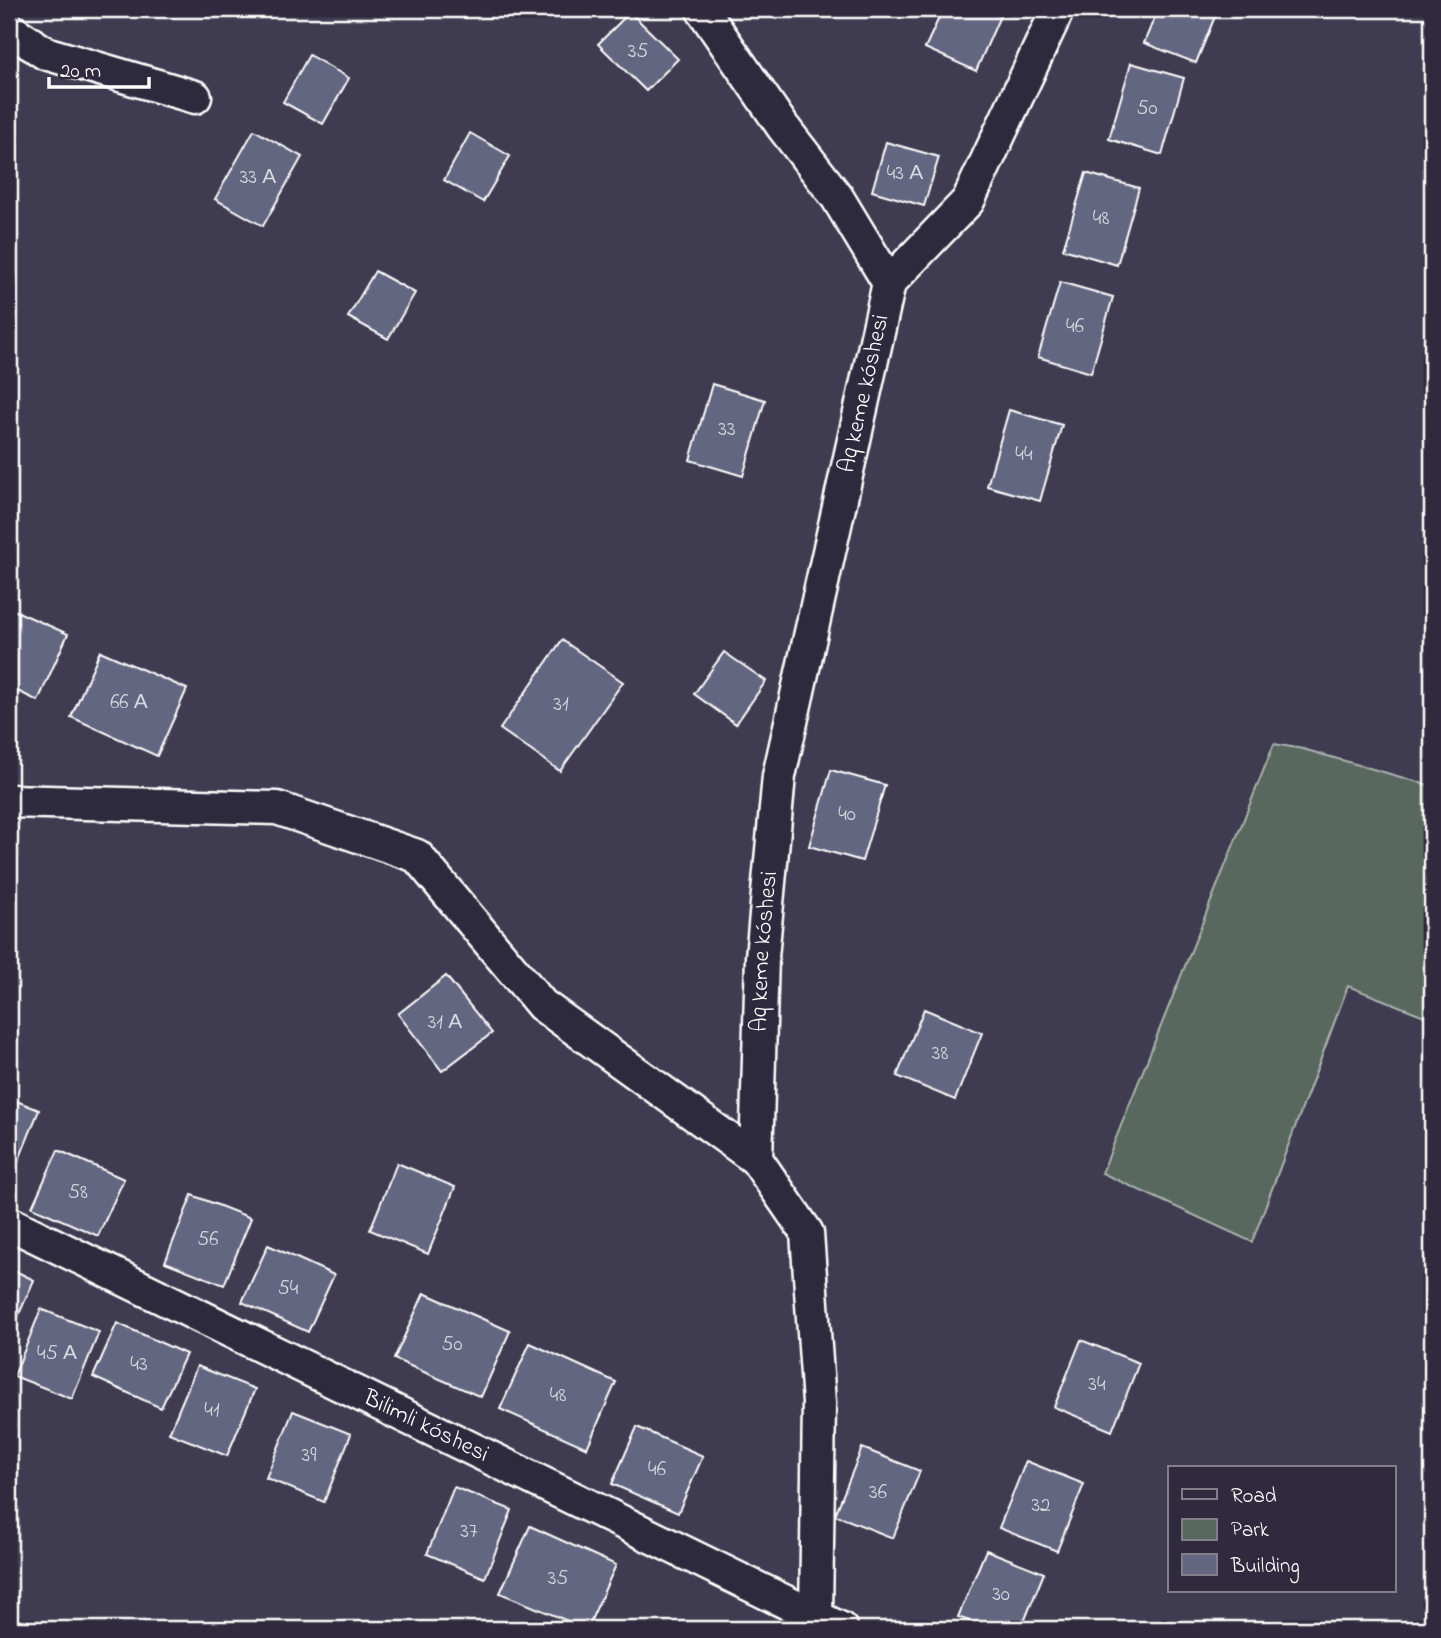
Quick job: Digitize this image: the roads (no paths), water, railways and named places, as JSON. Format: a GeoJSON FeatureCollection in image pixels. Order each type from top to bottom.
{"type":"FeatureCollection","features":[{"type":"Feature","properties":{"kind":"street"},"geometry":{"type":"LineString","coordinates":[[702,9],[783,127],[837,197],[889,283],[968,201],[1058,9]]}},
{"type":"Feature","properties":{"kind":"street"},"geometry":{"type":"LineString","coordinates":[[9,29],[45,53],[195,97]]}},
{"type":"Feature","properties":{"kind":"street","name":"Aq keme kóshesi"},"geometry":{"type":"LineString","coordinates":[[755,1159],[762,957],[779,776],[889,283]]}},
{"type":"Feature","properties":{"kind":"street"},"geometry":{"type":"LineString","coordinates":[[9,801],[278,808],[417,856],[542,1004],[755,1159],[807,1233],[829,1623]]}},
{"type":"Feature","properties":{"kind":"street","name":"Bilimli kóshesi"},"geometry":{"type":"LineString","coordinates":[[9,1223],[829,1623]]}}]}
